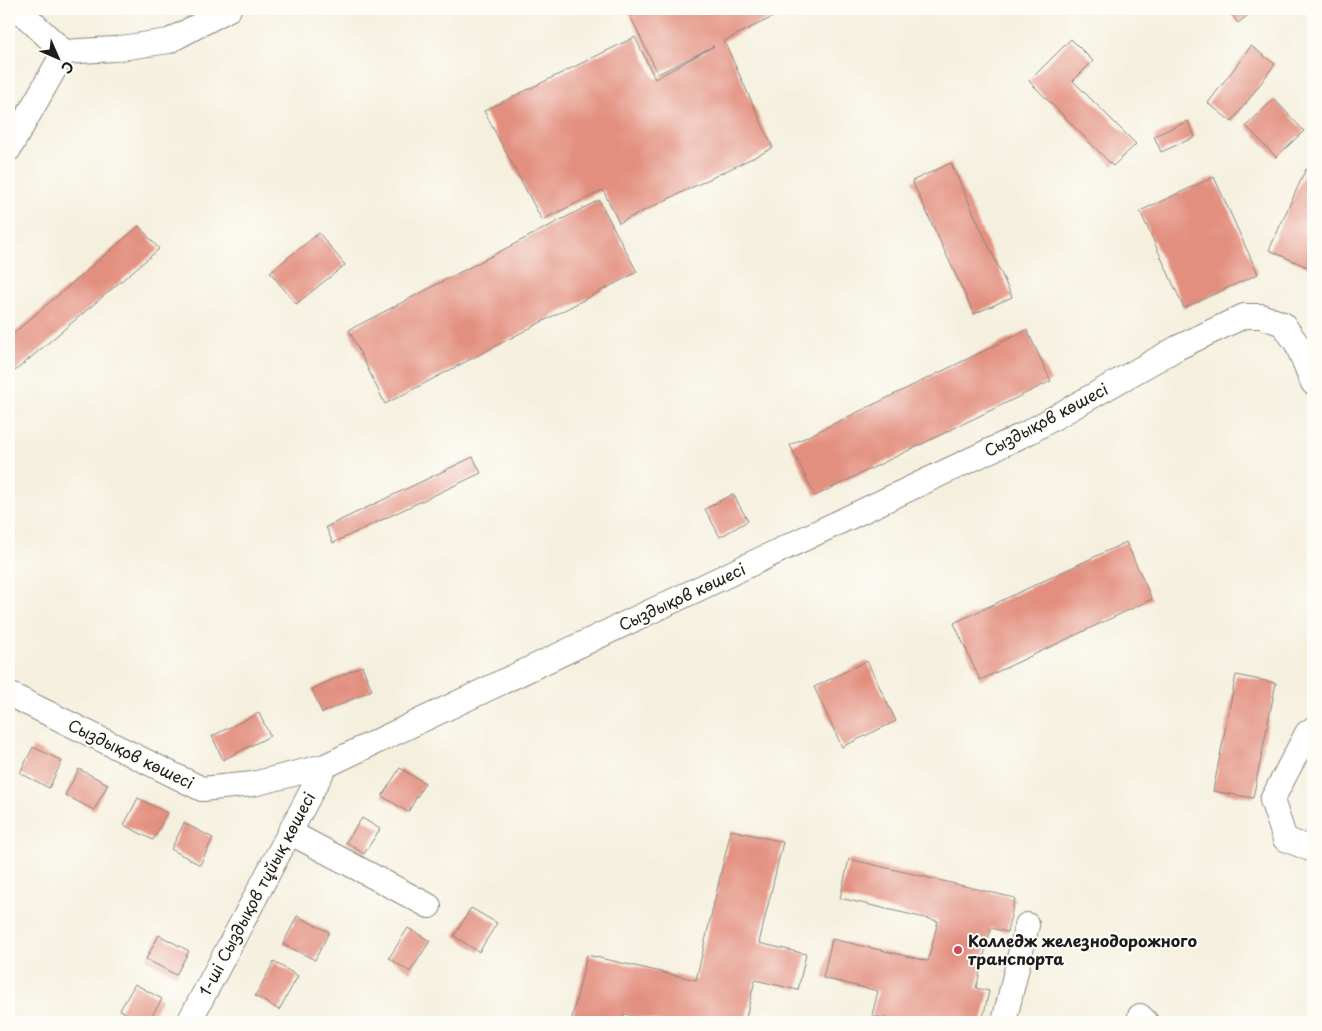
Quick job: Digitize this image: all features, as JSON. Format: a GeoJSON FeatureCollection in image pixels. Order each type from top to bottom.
{"type":"FeatureCollection","features":[{"type":"Feature","properties":{"kind":"street"},"geometry":{"type":"LineString","coordinates":[[18,9],[64,52],[114,49],[169,41],[228,9]]}},
{"type":"Feature","properties":{"kind":"street"},"geometry":{"type":"LineString","coordinates":[[9,149],[64,52]]}},
{"type":"Feature","properties":{"kind":"street","name":"Сыздықов көшесі"},"geometry":{"type":"LineString","coordinates":[[9,694],[202,789],[253,784],[325,766],[1029,432],[1178,348],[1244,316],[1261,316],[1283,324],[1297,344],[1312,373]]}},
{"type":"Feature","properties":{"kind":"street"},"geometry":{"type":"LineString","coordinates":[[1313,729],[1307,733],[1272,800],[1285,839],[1313,850]]}},
{"type":"Feature","properties":{"kind":"street","name":"1-ші Сыздықов тұйық көшесі"},"geometry":{"type":"LineString","coordinates":[[189,1022],[325,766]]}},
{"type":"Feature","properties":{"kind":"street"},"geometry":{"type":"LineString","coordinates":[[291,833],[429,906]]}},
{"type":"Feature","properties":{"kind":"street"},"geometry":{"type":"LineString","coordinates":[[1004,1022],[1027,925]]}},
{"type":"Feature","properties":{"kind":"building"},"geometry":{"type":"Polygon","coordinates":[[[627,9],[789,9],[724,41],[773,148],[619,223],[603,190],[542,220],[484,111],[635,37],[655,79],[714,46],[658,74],[627,9]]]}},
{"type":"Feature","properties":{"kind":"building"},"geometry":{"type":"Polygon","coordinates":[[[1227,9],[1256,9],[1238,23],[1227,9]]]}},
{"type":"Feature","properties":{"kind":"building"},"geometry":{"type":"Polygon","coordinates":[[[1071,39],[1093,61],[1073,81],[1136,144],[1113,166],[1029,81],[1071,39]]]}},
{"type":"Feature","properties":{"kind":"building"},"geometry":{"type":"Polygon","coordinates":[[[1251,46],[1275,64],[1232,122],[1208,103],[1251,46]]]}},
{"type":"Feature","properties":{"kind":"building"},"geometry":{"type":"Polygon","coordinates":[[[1274,99],[1304,131],[1276,157],[1246,126],[1274,99]]]}},
{"type":"Feature","properties":{"kind":"building"},"geometry":{"type":"Polygon","coordinates":[[[1188,121],[1195,137],[1161,152],[1154,136],[1188,121]]]}},
{"type":"Feature","properties":{"kind":"building"},"geometry":{"type":"Polygon","coordinates":[[[951,163],[1012,297],[974,314],[912,181],[951,163]]]}},
{"type":"Feature","properties":{"kind":"building"},"geometry":{"type":"Polygon","coordinates":[[[1306,169],[1313,173],[1313,253],[1307,267],[1269,250],[1306,169]]]}},
{"type":"Feature","properties":{"kind":"building"},"geometry":{"type":"Polygon","coordinates":[[[1214,177],[1258,274],[1184,308],[1140,211],[1214,177]]]}},
{"type":"Feature","properties":{"kind":"building"},"geometry":{"type":"Polygon","coordinates":[[[599,200],[637,272],[385,404],[349,330],[599,200]]]}},
{"type":"Feature","properties":{"kind":"building"},"geometry":{"type":"Polygon","coordinates":[[[139,226],[159,249],[9,376],[9,337],[139,226]]]}},
{"type":"Feature","properties":{"kind":"building"},"geometry":{"type":"Polygon","coordinates":[[[319,233],[345,265],[296,304],[270,272],[319,233]]]}},
{"type":"Feature","properties":{"kind":"building"},"geometry":{"type":"Polygon","coordinates":[[[1027,330],[1051,381],[815,496],[790,445],[1027,330]]]}},
{"type":"Feature","properties":{"kind":"building"},"geometry":{"type":"Polygon","coordinates":[[[473,457],[481,473],[333,543],[326,527],[473,457]]]}},
{"type":"Feature","properties":{"kind":"building"},"geometry":{"type":"Polygon","coordinates":[[[733,494],[748,521],[720,537],[705,509],[733,494]]]}},
{"type":"Feature","properties":{"kind":"building"},"geometry":{"type":"Polygon","coordinates":[[[1126,542],[1152,599],[980,680],[954,623],[1126,542]]]}},
{"type":"Feature","properties":{"kind":"building"},"geometry":{"type":"Polygon","coordinates":[[[867,661],[896,721],[842,747],[814,687],[867,661]]]}},
{"type":"Feature","properties":{"kind":"building"},"geometry":{"type":"Polygon","coordinates":[[[362,666],[372,690],[322,713],[312,689],[362,666]]]}},
{"type":"Feature","properties":{"kind":"building"},"geometry":{"type":"Polygon","coordinates":[[[1236,675],[1276,683],[1253,798],[1213,791],[1236,675]]]}},
{"type":"Feature","properties":{"kind":"building"},"geometry":{"type":"Polygon","coordinates":[[[259,713],[270,736],[223,760],[212,736],[259,713]]]}},
{"type":"Feature","properties":{"kind":"building"},"geometry":{"type":"Polygon","coordinates":[[[33,747],[62,761],[49,788],[20,773],[33,747]]]}},
{"type":"Feature","properties":{"kind":"building"},"geometry":{"type":"Polygon","coordinates":[[[400,768],[425,783],[408,812],[382,796],[400,768]]]}},
{"type":"Feature","properties":{"kind":"building"},"geometry":{"type":"Polygon","coordinates":[[[79,769],[108,784],[94,810],[65,795],[79,769]]]}},
{"type":"Feature","properties":{"kind":"building"},"geometry":{"type":"Polygon","coordinates":[[[138,798],[167,813],[153,840],[124,825],[138,798]]]}},
{"type":"Feature","properties":{"kind":"building"},"geometry":{"type":"Polygon","coordinates":[[[362,818],[380,829],[364,854],[346,842],[362,818]]]}},
{"type":"Feature","properties":{"kind":"building"},"geometry":{"type":"Polygon","coordinates":[[[184,823],[213,838],[200,865],[171,849],[184,823]]]}},
{"type":"Feature","properties":{"kind":"building"},"geometry":{"type":"Polygon","coordinates":[[[731,830],[783,842],[759,943],[806,954],[798,990],[755,980],[745,1022],[662,1022],[624,1014],[622,1022],[571,1022],[587,955],[696,980],[731,830]]]}},
{"type":"Feature","properties":{"kind":"building","name":"Колледж железнодорожного транспорта"},"geometry":{"type":"Polygon","coordinates":[[[849,859],[1015,898],[1007,932],[991,928],[976,988],[989,991],[982,1022],[903,1022],[872,1015],[878,991],[823,978],[832,939],[928,961],[938,921],[840,898],[849,859]]]}},
{"type":"Feature","properties":{"kind":"building"},"geometry":{"type":"Polygon","coordinates":[[[471,908],[497,923],[479,952],[454,936],[471,908]]]}},
{"type":"Feature","properties":{"kind":"building"},"geometry":{"type":"Polygon","coordinates":[[[297,916],[329,932],[315,960],[283,944],[297,916]]]}},
{"type":"Feature","properties":{"kind":"building"},"geometry":{"type":"Polygon","coordinates":[[[408,928],[430,941],[410,972],[389,958],[408,928]]]}},
{"type":"Feature","properties":{"kind":"building"},"geometry":{"type":"Polygon","coordinates":[[[159,935],[189,951],[176,975],[146,959],[159,935]]]}},
{"type":"Feature","properties":{"kind":"building"},"geometry":{"type":"Polygon","coordinates":[[[274,962],[298,976],[279,1010],[255,996],[274,962]]]}},
{"type":"Feature","properties":{"kind":"building"},"geometry":{"type":"Polygon","coordinates":[[[135,984],[162,999],[148,1022],[141,1022],[120,1010],[135,984]]]}},
{"type":"Feature","properties":{"kind":"place","name":"Колледж железнодорожного транспорта"},"geometry":{"type":"Point","coordinates":[958,950]}}]}
